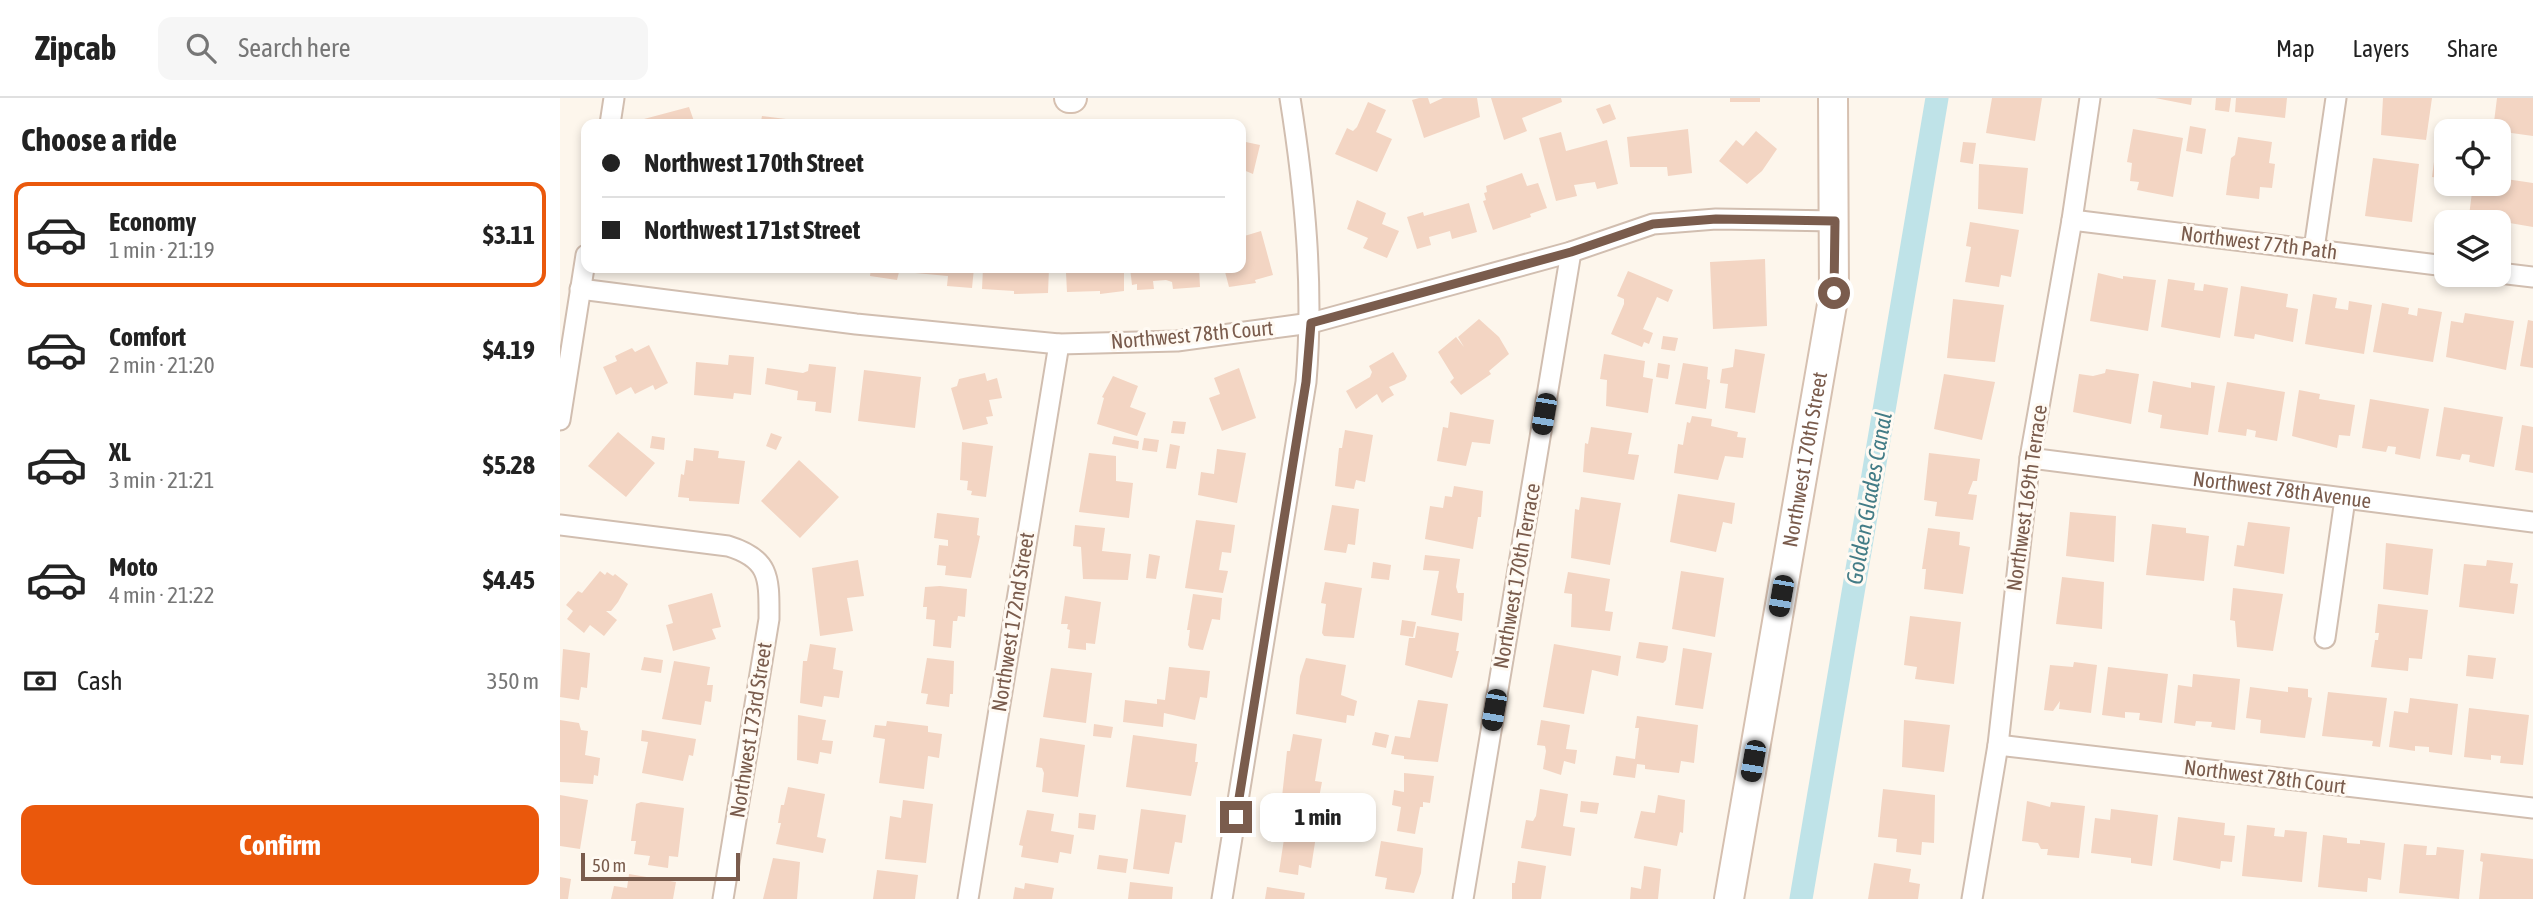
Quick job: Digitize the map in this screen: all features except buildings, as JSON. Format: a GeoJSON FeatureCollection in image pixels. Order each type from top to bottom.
{"type":"FeatureCollection","features":[{"type":"Feature","properties":{"kind":"street"},"geometry":{"type":"LineString","coordinates":[[611,119],[614,98]]}},
{"type":"Feature","properties":{"kind":"street"},"geometry":{"type":"LineString","coordinates":[[1222,899],[1306,382],[1311,323],[1303,181],[1290,98]]}},
{"type":"Feature","properties":{"kind":"street","name":"Northwest 170th Street"},"geometry":{"type":"LineString","coordinates":[[1729,899],[1834,293],[1833,98]]}},
{"type":"Feature","properties":{"kind":"street","name":"Northwest 169th Terrace"},"geometry":{"type":"LineString","coordinates":[[1972,899],[1997,745],[2029,458],[2072,220],[2090,98]]}},
{"type":"Feature","properties":{"kind":"street"},"geometry":{"type":"LineString","coordinates":[[2314,250],[2336,98]]}},
{"type":"Feature","properties":{"kind":"street","name":"Northwest 78th Court"},"geometry":{"type":"LineString","coordinates":[[580,289],[856,324],[1059,344],[1178,341],[1311,323],[1571,252],[1653,224],[1716,219],[1835,221]]}},
{"type":"Feature","properties":{"kind":"street","name":"Northwest 77th Path"},"geometry":{"type":"LineString","coordinates":[[2072,220],[2434,265]]}},
{"type":"Feature","properties":{"kind":"street","name":"Northwest 170th Terrace"},"geometry":{"type":"LineString","coordinates":[[1463,899],[1571,252]]}},
{"type":"Feature","properties":{"kind":"street"},"geometry":{"type":"LineString","coordinates":[[560,420],[583,273]]}},
{"type":"Feature","properties":{"kind":"street"},"geometry":{"type":"LineString","coordinates":[[2511,274],[2533,277]]}},
{"type":"Feature","properties":{"kind":"street","name":"Northwest 172nd Street"},"geometry":{"type":"LineString","coordinates":[[968,899],[1059,344]]}},
{"type":"Feature","properties":{"kind":"street","name":"Northwest 78th Avenue"},"geometry":{"type":"LineString","coordinates":[[2029,458],[2533,522]]}},
{"type":"Feature","properties":{"kind":"street"},"geometry":{"type":"LineString","coordinates":[[2325,638],[2345,499]]}},
{"type":"Feature","properties":{"kind":"street","name":"Northwest 173rd Street"},"geometry":{"type":"LineString","coordinates":[[560,524],[728,546],[749,552],[761,562],[769,588],[769,619],[723,899]]}},
{"type":"Feature","properties":{"kind":"street","name":"Northwest 78th Court"},"geometry":{"type":"LineString","coordinates":[[1997,745],[2533,808]]}},
{"type":"Feature","properties":{"kind":"waterway","name":"Golden Glades Canal"},"geometry":{"type":"LineString","coordinates":[[1801,899],[1937,98]]}},
{"type":"Feature","properties":{"kind":"route"},"geometry":{"type":"LineString","coordinates":[[1236,817],[1306,382],[1311,323],[1571,252],[1611,236],[1653,224],[1716,219],[1835,221],[1834,293]]}}]}
